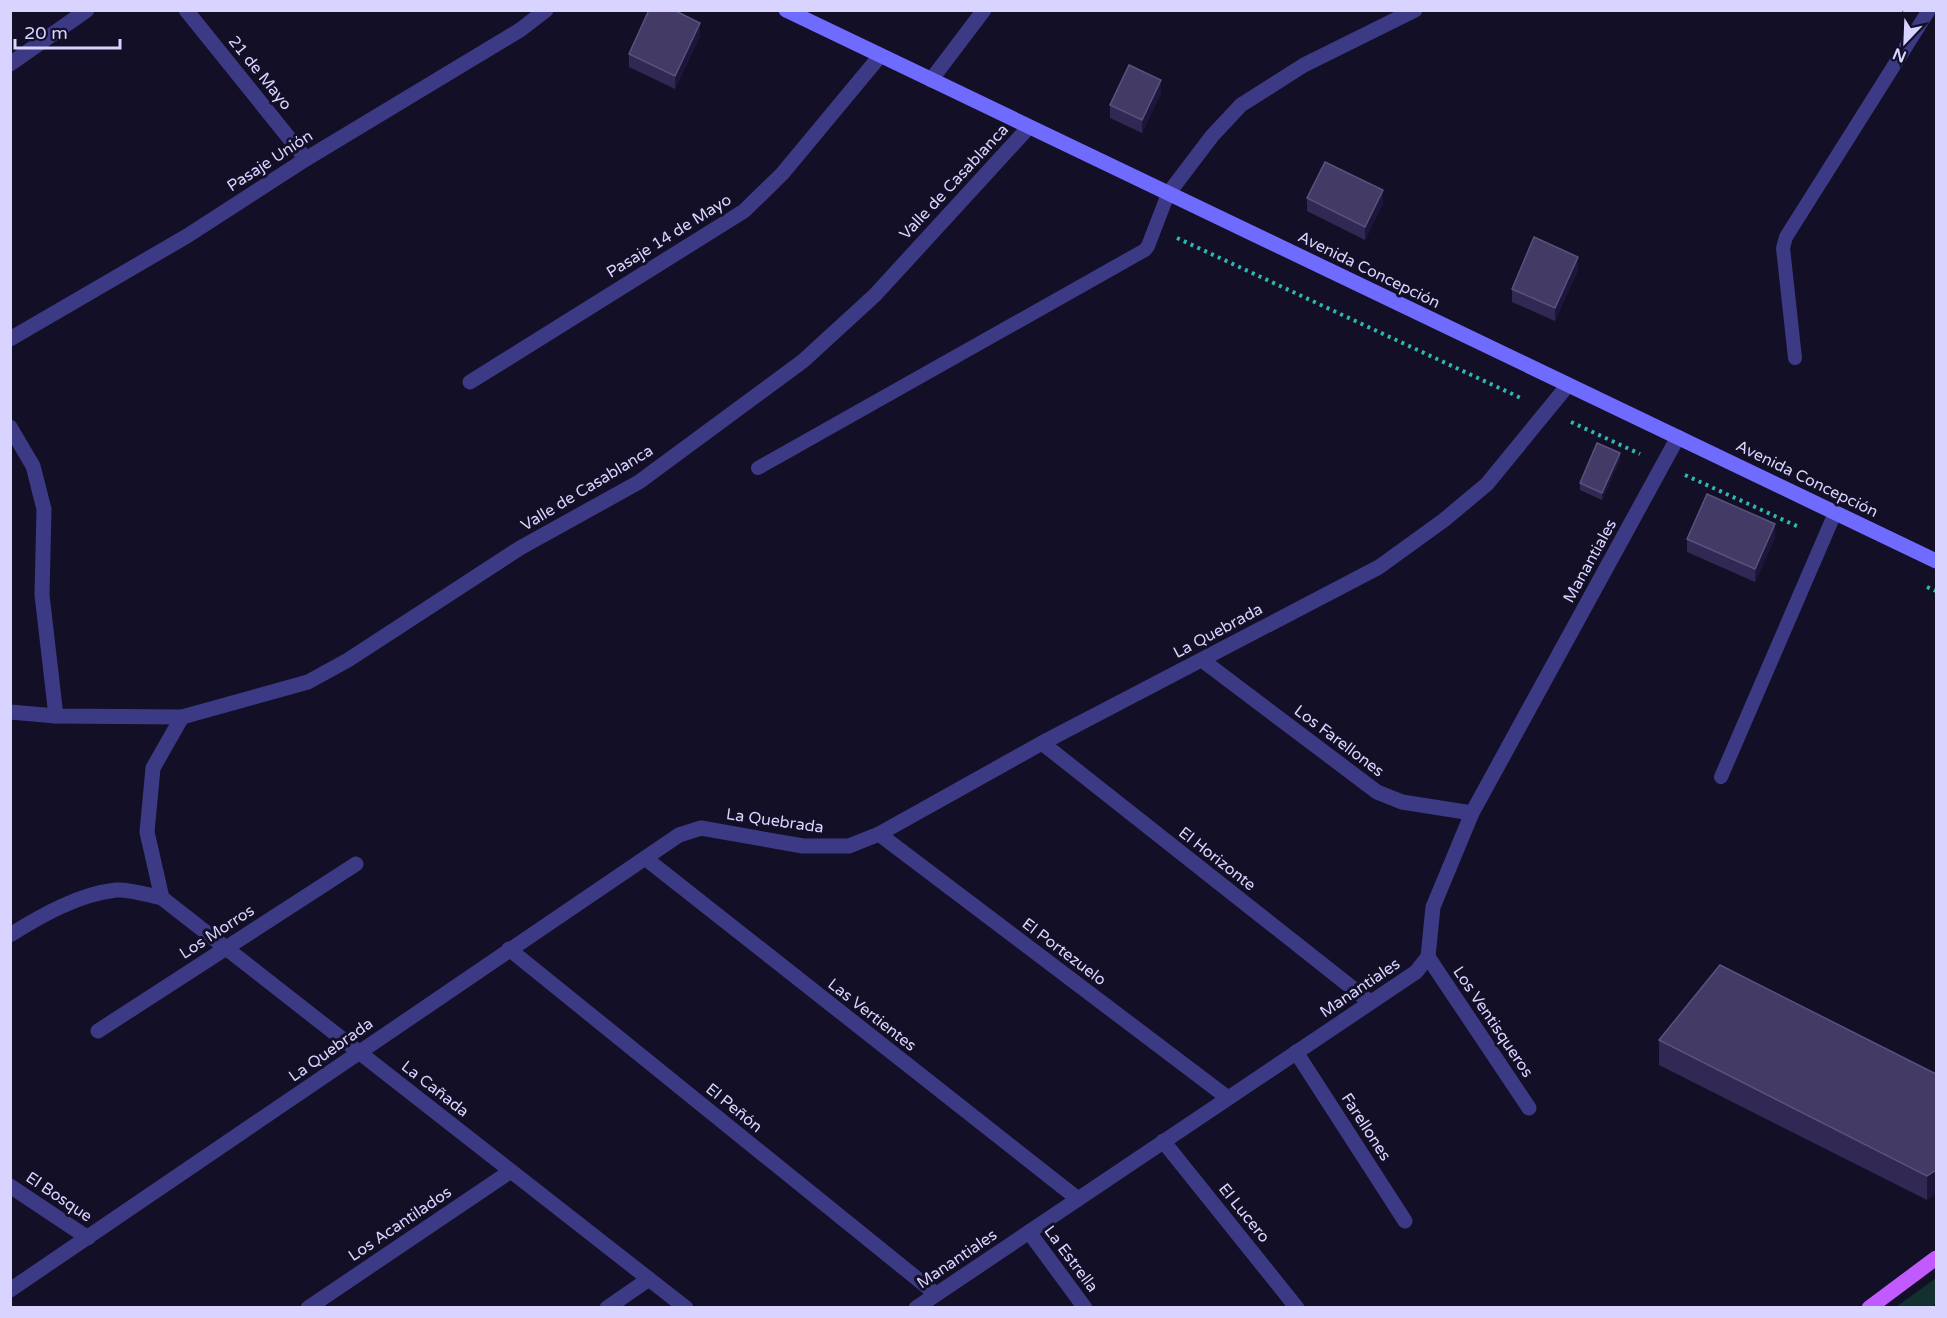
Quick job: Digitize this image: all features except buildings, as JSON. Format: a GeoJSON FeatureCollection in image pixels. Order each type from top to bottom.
{"type":"FeatureCollection","features":[{"type":"Feature","properties":{"kind":"main road","name":"Avenida Concepción"},"geometry":{"type":"LineString","coordinates":[[786,10],[1936,561]]}},
{"type":"Feature","properties":{"kind":"main road"},"geometry":{"type":"LineString","coordinates":[[1869,1308],[1936,1258]]}},
{"type":"Feature","properties":{"kind":"street"},"geometry":{"type":"LineString","coordinates":[[10,64],[87,10]]}},
{"type":"Feature","properties":{"kind":"street","name":"21 de Mayo"},"geometry":{"type":"LineString","coordinates":[[186,10],[306,159]]}},
{"type":"Feature","properties":{"kind":"street","name":"Pasaje Unión"},"geometry":{"type":"LineString","coordinates":[[10,339],[187,237],[306,159],[520,30],[546,10]]}},
{"type":"Feature","properties":{"kind":"street"},"geometry":{"type":"LineString","coordinates":[[931,80],[984,10]]}},
{"type":"Feature","properties":{"kind":"street"},"geometry":{"type":"LineString","coordinates":[[1168,194],[1212,136],[1241,105],[1304,65],[1415,10]]}},
{"type":"Feature","properties":{"kind":"street","name":"Pasaje 14 de Mayo"},"geometry":{"type":"LineString","coordinates":[[470,382],[744,211],[782,174],[880,56]]}},
{"type":"Feature","properties":{"kind":"street","name":"Valle de Casablanca"},"geometry":{"type":"LineString","coordinates":[[10,712],[56,716],[182,717],[308,682],[348,660],[520,548],[639,482],[803,361],[875,295],[1029,127]]}},
{"type":"Feature","properties":{"kind":"street","name":"La Quebrada"},"geometry":{"type":"LineString","coordinates":[[10,1290],[679,835],[701,828],[802,846],[849,846],[879,834],[1042,743],[1379,567],[1444,520],[1487,484],[1568,385]]}},
{"type":"Feature","properties":{"kind":"street"},"geometry":{"type":"LineString","coordinates":[[10,428],[33,466],[44,509],[42,595],[56,716]]}},
{"type":"Feature","properties":{"kind":"street","name":"Manantiales"},"geometry":{"type":"LineString","coordinates":[[916,1308],[1416,972],[1428,957],[1433,907],[1472,813],[1678,437]]}},
{"type":"Feature","properties":{"kind":"street","name":"Los Farellones"},"geometry":{"type":"LineString","coordinates":[[1202,660],[1377,792],[1402,802],[1472,813]]}},
{"type":"Feature","properties":{"kind":"street"},"geometry":{"type":"LineString","coordinates":[[10,935],[41,916],[83,899],[118,890],[162,898],[147,832],[153,768],[182,717]]}},
{"type":"Feature","properties":{"kind":"street","name":"El Horizonte"},"geometry":{"type":"LineString","coordinates":[[1042,743],[1370,1002]]}},
{"type":"Feature","properties":{"kind":"street","name":"El Portezuelo"},"geometry":{"type":"LineString","coordinates":[[879,834],[1228,1098]]}},
{"type":"Feature","properties":{"kind":"street","name":"Las Vertientes"},"geometry":{"type":"LineString","coordinates":[[645,858],[1078,1199]]}},
{"type":"Feature","properties":{"kind":"street","name":"Los Morros"},"geometry":{"type":"LineString","coordinates":[[98,1031],[356,864]]}},
{"type":"Feature","properties":{"kind":"street","name":"La Cañada"},"geometry":{"type":"LineString","coordinates":[[162,898],[686,1308]]}},
{"type":"Feature","properties":{"kind":"street","name":"El Peñón"},"geometry":{"type":"LineString","coordinates":[[509,949],[936,1294]]}},
{"type":"Feature","properties":{"kind":"street","name":"Los Ventisqueros"},"geometry":{"type":"LineString","coordinates":[[1428,957],[1529,1108]]}},
{"type":"Feature","properties":{"kind":"street","name":"Farellones"},"geometry":{"type":"LineString","coordinates":[[1296,1052],[1405,1221]]}},
{"type":"Feature","properties":{"kind":"street","name":"El Lucero"},"geometry":{"type":"LineString","coordinates":[[1163,1141],[1297,1308]]}},
{"type":"Feature","properties":{"kind":"street","name":"Los Acantilados"},"geometry":{"type":"LineString","coordinates":[[308,1308],[511,1171]]}},
{"type":"Feature","properties":{"kind":"street","name":"El Bosque"},"geometry":{"type":"LineString","coordinates":[[10,1186],[88,1238]]}},
{"type":"Feature","properties":{"kind":"street","name":"La Estrella"},"geometry":{"type":"LineString","coordinates":[[1029,1232],[1085,1308]]}},
{"type":"Feature","properties":{"kind":"street"},"geometry":{"type":"LineString","coordinates":[[607,1308],[649,1279]]}},
{"type":"Feature","properties":{"kind":"lane"},"geometry":{"type":"LineString","coordinates":[[1795,358],[1783,248],[1786,237],[1929,10]]}},
{"type":"Feature","properties":{"kind":"lane"},"geometry":{"type":"LineString","coordinates":[[758,468],[1144,250],[1148,246],[1168,194]]}},
{"type":"Feature","properties":{"kind":"lane"},"geometry":{"type":"LineString","coordinates":[[1720,777],[1835,513]]}},
{"type":"Feature","properties":{"kind":"green space"},"geometry":{"type":"Polygon","coordinates":[[[1936,1278],[1936,1300],[1933,1307],[1896,1307],[1936,1278]]]}}]}
